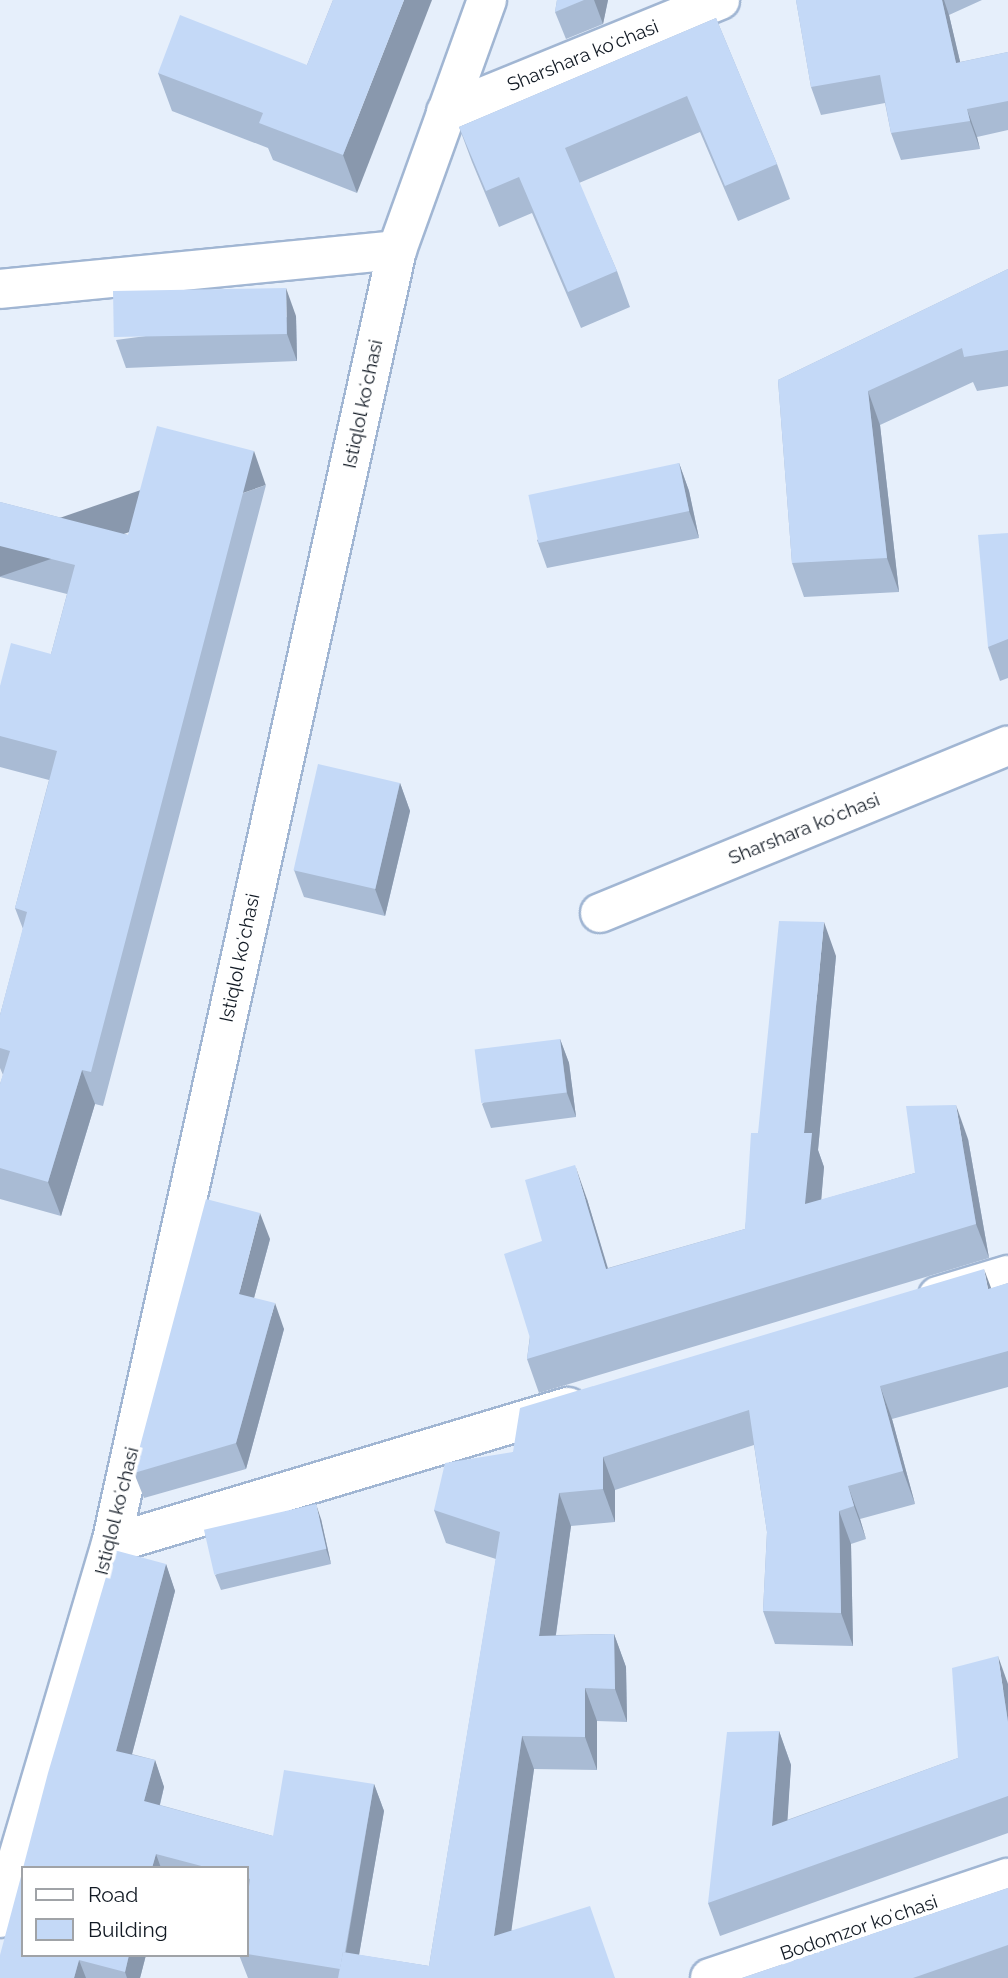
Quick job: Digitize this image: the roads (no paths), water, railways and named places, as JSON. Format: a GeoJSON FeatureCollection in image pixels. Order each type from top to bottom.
{"type":"FeatureCollection","features":[{"type":"Feature","properties":{"kind":"street","name":"Istiqlol koʻchasi"},"geometry":{"type":"LineString","coordinates":[[0,1919],[111,1544],[397,250],[487,0]]}},
{"type":"Feature","properties":{"kind":"street","name":"Sharshara koʻchasi"},"geometry":{"type":"LineString","coordinates":[[446,112],[720,0]]}},
{"type":"Feature","properties":{"kind":"street"},"geometry":{"type":"LineString","coordinates":[[0,289],[397,250]]}},
{"type":"Feature","properties":{"kind":"street","name":"Sharshara koʻchasi"},"geometry":{"type":"LineString","coordinates":[[600,913],[1008,746]]}},
{"type":"Feature","properties":{"kind":"street"},"geometry":{"type":"LineString","coordinates":[[901,1307],[1008,1275]]}},
{"type":"Feature","properties":{"kind":"street"},"geometry":{"type":"LineString","coordinates":[[111,1544],[606,1395]]}},
{"type":"Feature","properties":{"kind":"street","name":"Bodomzor koʻchasi"},"geometry":{"type":"LineString","coordinates":[[710,1978],[1008,1878]]}}]}
